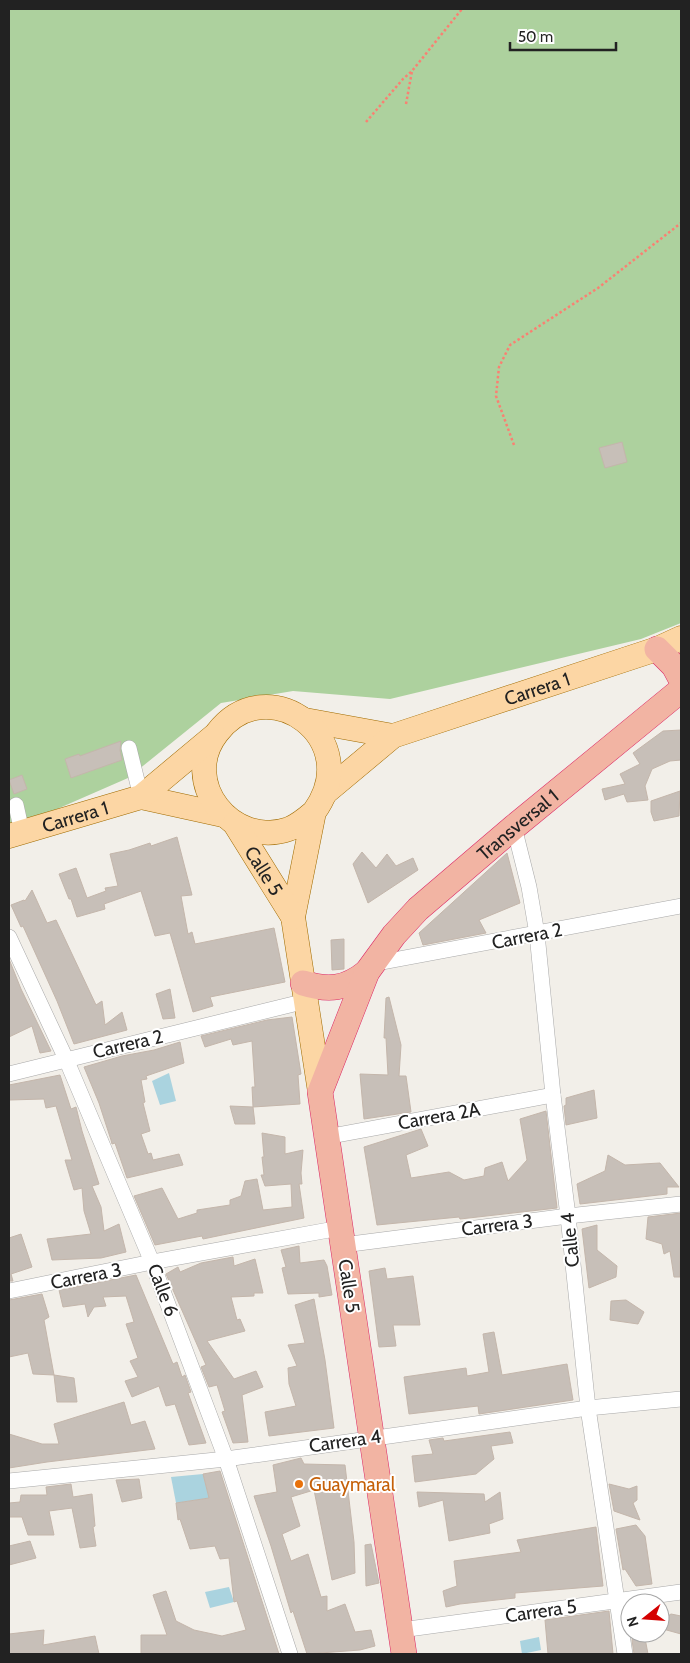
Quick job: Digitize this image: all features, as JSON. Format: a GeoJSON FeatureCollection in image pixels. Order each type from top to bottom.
{"type":"FeatureCollection","features":[{"type":"Feature","properties":{"kind":"highway"},"geometry":{"type":"LineString","coordinates":[[657,649],[674,666],[681,679]]}},
{"type":"Feature","properties":{"kind":"highway","name":"Transversal 1"},"geometry":{"type":"LineString","coordinates":[[304,992],[316,987],[337,987],[356,981],[370,968],[394,935],[418,909],[514,827],[681,690]]}},
{"type":"Feature","properties":{"kind":"highway","name":"Transversal 1"},"geometry":{"type":"LineString","coordinates":[[320,1092],[370,968]]}},
{"type":"Feature","properties":{"kind":"highway","name":"Calle 5"},"geometry":{"type":"LineString","coordinates":[[320,1092],[404,1654]]}},
{"type":"Feature","properties":{"kind":"main road","name":"Carrera 1"},"geometry":{"type":"LineString","coordinates":[[320,802],[393,736],[657,649],[681,638]]}},
{"type":"Feature","properties":{"kind":"main road"},"geometry":{"type":"LineString","coordinates":[[264,707],[279,708],[305,720],[315,730],[327,753],[329,779],[320,802],[303,821],[291,828],[277,832],[262,833],[248,830],[229,819],[214,803],[208,790],[205,776],[205,761],[209,747],[216,734],[225,723],[250,709],[264,707]]}},
{"type":"Feature","properties":{"kind":"main road","name":"Carrera 1"},"geometry":{"type":"LineString","coordinates":[[305,720],[393,736]]}},
{"type":"Feature","properties":{"kind":"main road","name":"Carrera 1"},"geometry":{"type":"LineString","coordinates":[[15,834],[141,798],[216,734]]}},
{"type":"Feature","properties":{"kind":"main road","name":"Carrera 1"},"geometry":{"type":"LineString","coordinates":[[141,798],[229,819]]}},
{"type":"Feature","properties":{"kind":"main road","name":"Calle 5"},"geometry":{"type":"LineString","coordinates":[[320,802],[293,917],[320,1092]]}},
{"type":"Feature","properties":{"kind":"main road","name":"Calle 5"},"geometry":{"type":"LineString","coordinates":[[229,819],[293,917]]}},
{"type":"Feature","properties":{"kind":"street"},"geometry":{"type":"LineString","coordinates":[[129,748],[141,798]]}},
{"type":"Feature","properties":{"kind":"street"},"geometry":{"type":"LineString","coordinates":[[15,834],[16,805]]}},
{"type":"Feature","properties":{"kind":"street","name":"Calle 4"},"geometry":{"type":"LineString","coordinates":[[514,827],[529,887],[537,934],[588,1408],[625,1654]]}},
{"type":"Feature","properties":{"kind":"street","name":"Carrera 2"},"geometry":{"type":"LineString","coordinates":[[370,968],[681,906]]}},
{"type":"Feature","properties":{"kind":"street","name":"Calle 6"},"geometry":{"type":"LineString","coordinates":[[9,937],[66,1059],[152,1262],[226,1458],[290,1654]]}},
{"type":"Feature","properties":{"kind":"street","name":"Carrera 2"},"geometry":{"type":"LineString","coordinates":[[9,1074],[304,992]]}},
{"type":"Feature","properties":{"kind":"street","name":"Carrera 2A"},"geometry":{"type":"LineString","coordinates":[[326,1137],[553,1096]]}},
{"type":"Feature","properties":{"kind":"street","name":"Carrera 3"},"geometry":{"type":"LineString","coordinates":[[9,1291],[152,1262],[341,1236],[681,1204]]}},
{"type":"Feature","properties":{"kind":"street","name":"Carrera 4"},"geometry":{"type":"LineString","coordinates":[[9,1481],[226,1458],[588,1408],[681,1399]]}},
{"type":"Feature","properties":{"kind":"street","name":"Carrera 5"},"geometry":{"type":"LineString","coordinates":[[401,1630],[681,1592]]}},
{"type":"Feature","properties":{"kind":"path"},"geometry":{"type":"LineString","coordinates":[[366,122],[412,71],[462,9]]}},
{"type":"Feature","properties":{"kind":"path"},"geometry":{"type":"LineString","coordinates":[[406,104],[412,71]]}},
{"type":"Feature","properties":{"kind":"path"},"geometry":{"type":"LineString","coordinates":[[514,445],[496,396],[499,366],[510,345],[598,288],[681,223]]}},
{"type":"Feature","properties":{"kind":"green space"},"geometry":{"type":"Polygon","coordinates":[[[9,9],[681,9],[681,623],[641,639],[390,699],[293,691],[221,703],[128,778],[9,830],[9,9]]]}},
{"type":"Feature","properties":{"kind":"water"},"geometry":{"type":"Polygon","coordinates":[[[169,1073],[176,1101],[160,1105],[152,1081],[169,1073]]]}},
{"type":"Feature","properties":{"kind":"water"},"geometry":{"type":"Polygon","coordinates":[[[203,1474],[209,1498],[176,1503],[171,1477],[203,1474]]]}},
{"type":"Feature","properties":{"kind":"water"},"geometry":{"type":"Polygon","coordinates":[[[229,1587],[234,1602],[210,1608],[205,1592],[229,1587]]]}},
{"type":"Feature","properties":{"kind":"water"},"geometry":{"type":"Polygon","coordinates":[[[539,1637],[541,1650],[522,1654],[520,1641],[539,1637]]]}},
{"type":"Feature","properties":{"kind":"building"},"geometry":{"type":"Polygon","coordinates":[[[622,442],[627,462],[605,468],[599,448],[622,442]]]}},
{"type":"Feature","properties":{"kind":"building"},"geometry":{"type":"Polygon","coordinates":[[[681,730],[681,760],[670,761],[652,769],[645,786],[648,800],[627,802],[624,794],[605,800],[602,789],[625,784],[620,774],[640,764],[633,753],[663,731],[681,730]]]}},
{"type":"Feature","properties":{"kind":"building"},"geometry":{"type":"Polygon","coordinates":[[[121,741],[122,760],[71,778],[65,759],[79,754],[80,756],[121,741]]]}},
{"type":"Feature","properties":{"kind":"building"},"geometry":{"type":"Polygon","coordinates":[[[22,775],[27,789],[14,794],[9,780],[22,775]]]}},
{"type":"Feature","properties":{"kind":"building"},"geometry":{"type":"Polygon","coordinates":[[[680,791],[679,816],[654,821],[651,812],[651,801],[680,791]]]}},
{"type":"Feature","properties":{"kind":"building"},"geometry":{"type":"Polygon","coordinates":[[[177,837],[192,895],[181,896],[188,934],[192,932],[195,944],[274,928],[285,982],[210,997],[213,1006],[193,1012],[170,933],[155,936],[141,891],[104,904],[105,909],[77,917],[59,874],[76,868],[87,898],[106,891],[105,888],[118,886],[110,854],[150,843],[151,846],[177,837]]]}},
{"type":"Feature","properties":{"kind":"building"},"geometry":{"type":"Polygon","coordinates":[[[362,852],[376,868],[387,854],[396,866],[413,858],[418,870],[368,903],[353,864],[362,852]]]}},
{"type":"Feature","properties":{"kind":"building"},"geometry":{"type":"Polygon","coordinates":[[[507,853],[520,903],[479,920],[486,933],[423,945],[419,933],[507,853]]]}},
{"type":"Feature","properties":{"kind":"building"},"geometry":{"type":"Polygon","coordinates":[[[32,890],[47,923],[56,920],[96,1005],[102,1001],[105,1025],[122,1012],[127,1030],[74,1044],[57,1001],[23,926],[21,927],[11,905],[25,901],[32,890]]]}},
{"type":"Feature","properties":{"kind":"building"},"geometry":{"type":"Polygon","coordinates":[[[344,939],[344,969],[332,970],[331,940],[344,939]]]}},
{"type":"Feature","properties":{"kind":"building"},"geometry":{"type":"Polygon","coordinates":[[[9,959],[21,989],[51,1051],[40,1053],[32,1026],[9,1037],[9,959]]]}},
{"type":"Feature","properties":{"kind":"building"},"geometry":{"type":"Polygon","coordinates":[[[170,989],[175,1018],[163,1019],[156,994],[170,989]]]}},
{"type":"Feature","properties":{"kind":"building"},"geometry":{"type":"Polygon","coordinates":[[[389,997],[401,1045],[399,1076],[406,1076],[411,1112],[364,1119],[360,1074],[388,1075],[386,1038],[384,1038],[386,998],[389,997]]]}},
{"type":"Feature","properties":{"kind":"building"},"geometry":{"type":"Polygon","coordinates":[[[292,1017],[301,1074],[298,1075],[300,1104],[253,1107],[252,1087],[255,1087],[252,1041],[233,1045],[231,1039],[205,1047],[201,1036],[267,1020],[292,1017]]]}},
{"type":"Feature","properties":{"kind":"building"},"geometry":{"type":"Polygon","coordinates":[[[180,1042],[184,1063],[146,1076],[147,1079],[141,1080],[145,1102],[143,1103],[150,1131],[141,1134],[148,1154],[151,1153],[153,1160],[179,1154],[183,1165],[127,1178],[115,1143],[112,1144],[99,1103],[84,1067],[180,1042]]]}},
{"type":"Feature","properties":{"kind":"building"},"geometry":{"type":"Polygon","coordinates":[[[60,1075],[71,1109],[76,1107],[99,1184],[92,1186],[101,1207],[104,1231],[119,1224],[126,1252],[101,1258],[52,1260],[47,1239],[91,1234],[84,1211],[82,1188],[74,1190],[65,1160],[72,1160],[56,1106],[46,1108],[44,1099],[9,1100],[9,1085],[60,1075]]]}},
{"type":"Feature","properties":{"kind":"building"},"geometry":{"type":"Polygon","coordinates":[[[594,1090],[597,1118],[566,1125],[564,1106],[566,1105],[566,1098],[594,1090]]]}},
{"type":"Feature","properties":{"kind":"building"},"geometry":{"type":"Polygon","coordinates":[[[230,1106],[253,1107],[255,1124],[235,1124],[230,1106]]]}},
{"type":"Feature","properties":{"kind":"building"},"geometry":{"type":"Polygon","coordinates":[[[546,1111],[557,1208],[460,1219],[459,1217],[377,1225],[364,1147],[421,1129],[428,1146],[406,1155],[411,1178],[449,1172],[464,1180],[484,1176],[485,1168],[502,1162],[508,1181],[527,1160],[520,1119],[546,1111]]]}},
{"type":"Feature","properties":{"kind":"building"},"geometry":{"type":"Polygon","coordinates":[[[262,1133],[285,1137],[285,1154],[303,1150],[302,1184],[299,1184],[304,1218],[203,1239],[202,1236],[155,1245],[134,1196],[162,1188],[178,1219],[197,1213],[197,1210],[230,1205],[230,1200],[241,1196],[245,1181],[257,1179],[263,1210],[292,1207],[291,1184],[265,1186],[261,1175],[264,1175],[262,1133]]]}},
{"type":"Feature","properties":{"kind":"building"},"geometry":{"type":"Polygon","coordinates":[[[608,1155],[625,1165],[660,1163],[679,1187],[667,1187],[667,1194],[580,1204],[577,1184],[605,1171],[608,1155]]]}},
{"type":"Feature","properties":{"kind":"building"},"geometry":{"type":"Polygon","coordinates":[[[681,1213],[680,1277],[674,1277],[670,1251],[664,1254],[662,1244],[646,1239],[648,1217],[681,1213]]]}},
{"type":"Feature","properties":{"kind":"building"},"geometry":{"type":"Polygon","coordinates":[[[597,1225],[597,1250],[617,1266],[616,1277],[589,1288],[582,1229],[597,1225]]]}},
{"type":"Feature","properties":{"kind":"building"},"geometry":{"type":"Polygon","coordinates":[[[21,1234],[32,1267],[11,1274],[13,1281],[9,1281],[9,1238],[21,1234]]]}},
{"type":"Feature","properties":{"kind":"building"},"geometry":{"type":"Polygon","coordinates":[[[299,1246],[300,1263],[324,1260],[327,1266],[332,1295],[319,1297],[319,1293],[288,1294],[282,1268],[286,1267],[281,1250],[299,1246]]]}},
{"type":"Feature","properties":{"kind":"building"},"geometry":{"type":"Polygon","coordinates":[[[233,1257],[234,1266],[255,1259],[263,1293],[254,1293],[254,1296],[231,1297],[237,1320],[240,1319],[245,1331],[207,1341],[234,1379],[256,1371],[263,1387],[242,1395],[248,1442],[233,1443],[222,1412],[225,1411],[217,1385],[209,1387],[201,1367],[206,1365],[166,1274],[178,1267],[180,1272],[201,1263],[233,1257]]]}},
{"type":"Feature","properties":{"kind":"building"},"geometry":{"type":"Polygon","coordinates":[[[385,1268],[387,1279],[413,1276],[420,1325],[393,1325],[396,1346],[379,1347],[369,1271],[385,1268]]]}},
{"type":"Feature","properties":{"kind":"building"},"geometry":{"type":"Polygon","coordinates":[[[136,1275],[173,1364],[177,1362],[182,1377],[185,1375],[191,1392],[188,1393],[206,1443],[189,1445],[175,1404],[166,1406],[159,1386],[132,1397],[125,1381],[138,1377],[130,1361],[138,1358],[126,1324],[134,1322],[126,1296],[103,1297],[106,1306],[94,1307],[88,1317],[85,1304],[63,1307],[59,1290],[136,1275]]]}},
{"type":"Feature","properties":{"kind":"building"},"geometry":{"type":"Polygon","coordinates":[[[42,1294],[49,1317],[44,1320],[54,1375],[33,1374],[28,1353],[9,1357],[9,1300],[42,1294]]]}},
{"type":"Feature","properties":{"kind":"building"},"geometry":{"type":"Polygon","coordinates":[[[314,1299],[325,1360],[334,1428],[269,1436],[265,1412],[296,1406],[289,1384],[288,1368],[297,1366],[288,1345],[305,1343],[295,1305],[314,1299]]]}},
{"type":"Feature","properties":{"kind":"building"},"geometry":{"type":"Polygon","coordinates":[[[626,1300],[644,1312],[638,1324],[610,1320],[611,1301],[626,1300]]]}},
{"type":"Feature","properties":{"kind":"building"},"geometry":{"type":"Polygon","coordinates":[[[494,1332],[502,1375],[567,1364],[573,1400],[479,1414],[478,1406],[409,1414],[404,1377],[466,1368],[467,1376],[489,1372],[483,1334],[494,1332]]]}},
{"type":"Feature","properties":{"kind":"building"},"geometry":{"type":"Polygon","coordinates":[[[54,1375],[74,1378],[77,1402],[57,1402],[54,1375]]]}},
{"type":"Feature","properties":{"kind":"building"},"geometry":{"type":"Polygon","coordinates":[[[124,1402],[131,1425],[145,1421],[155,1449],[9,1468],[9,1434],[42,1444],[59,1444],[54,1424],[124,1402]]]}},
{"type":"Feature","properties":{"kind":"building"},"geometry":{"type":"Polygon","coordinates":[[[510,1432],[513,1443],[491,1446],[494,1459],[476,1474],[415,1482],[412,1456],[433,1454],[429,1440],[443,1438],[444,1441],[510,1432]]]}},
{"type":"Feature","properties":{"kind":"building"},"geometry":{"type":"Polygon","coordinates":[[[301,1458],[304,1464],[345,1465],[354,1542],[355,1573],[332,1580],[314,1490],[291,1497],[300,1526],[282,1534],[291,1561],[308,1554],[321,1597],[327,1596],[327,1611],[345,1604],[355,1632],[371,1630],[375,1646],[360,1650],[307,1654],[293,1611],[291,1613],[254,1496],[277,1492],[273,1465],[301,1458]]]}},
{"type":"Feature","properties":{"kind":"building"},"geometry":{"type":"Polygon","coordinates":[[[220,1471],[279,1654],[141,1654],[141,1635],[167,1635],[153,1595],[166,1591],[176,1621],[194,1630],[222,1636],[246,1630],[237,1601],[234,1602],[229,1558],[220,1559],[215,1546],[190,1549],[180,1519],[178,1520],[176,1503],[209,1498],[203,1474],[220,1471]]]}},
{"type":"Feature","properties":{"kind":"building"},"geometry":{"type":"Polygon","coordinates":[[[139,1479],[142,1498],[122,1502],[116,1480],[139,1479]]]}},
{"type":"Feature","properties":{"kind":"building"},"geometry":{"type":"Polygon","coordinates":[[[71,1484],[73,1497],[92,1494],[95,1526],[93,1527],[96,1546],[80,1548],[72,1508],[49,1511],[54,1535],[28,1535],[22,1517],[9,1517],[9,1503],[20,1502],[21,1495],[47,1495],[46,1487],[71,1484]]]}},
{"type":"Feature","properties":{"kind":"building"},"geometry":{"type":"Polygon","coordinates":[[[609,1484],[629,1489],[637,1486],[637,1500],[633,1503],[640,1520],[614,1511],[609,1484]]]}},
{"type":"Feature","properties":{"kind":"building"},"geometry":{"type":"Polygon","coordinates":[[[417,1492],[484,1494],[485,1502],[500,1492],[503,1519],[489,1524],[490,1533],[449,1541],[443,1500],[419,1507],[417,1492]]]}},
{"type":"Feature","properties":{"kind":"building"},"geometry":{"type":"Polygon","coordinates":[[[636,1525],[645,1536],[652,1584],[636,1586],[625,1569],[623,1570],[616,1529],[636,1525]]]}},
{"type":"Feature","properties":{"kind":"building"},"geometry":{"type":"Polygon","coordinates":[[[596,1527],[603,1586],[515,1593],[515,1598],[446,1607],[443,1591],[457,1586],[454,1561],[521,1552],[517,1540],[596,1527]]]}},
{"type":"Feature","properties":{"kind":"building"},"geometry":{"type":"Polygon","coordinates":[[[30,1541],[36,1558],[9,1565],[9,1546],[30,1541]]]}},
{"type":"Feature","properties":{"kind":"building"},"geometry":{"type":"Polygon","coordinates":[[[371,1544],[379,1583],[366,1586],[365,1545],[371,1544]]]}},
{"type":"Feature","properties":{"kind":"building"},"geometry":{"type":"Polygon","coordinates":[[[609,1611],[613,1654],[548,1654],[545,1620],[609,1611]]]}},
{"type":"Feature","properties":{"kind":"building"},"geometry":{"type":"Polygon","coordinates":[[[670,1615],[681,1616],[681,1634],[670,1631],[670,1615]]]}},
{"type":"Feature","properties":{"kind":"building"},"geometry":{"type":"Polygon","coordinates":[[[44,1630],[43,1645],[95,1636],[99,1654],[9,1654],[9,1634],[44,1630]]]}},
{"type":"Feature","properties":{"kind":"building"},"geometry":{"type":"Polygon","coordinates":[[[632,1643],[646,1643],[648,1654],[634,1654],[632,1643]]]}},
{"type":"Feature","properties":{"kind":"place","name":"Guaymaral"},"geometry":{"type":"Point","coordinates":[299,1484]}}]}
